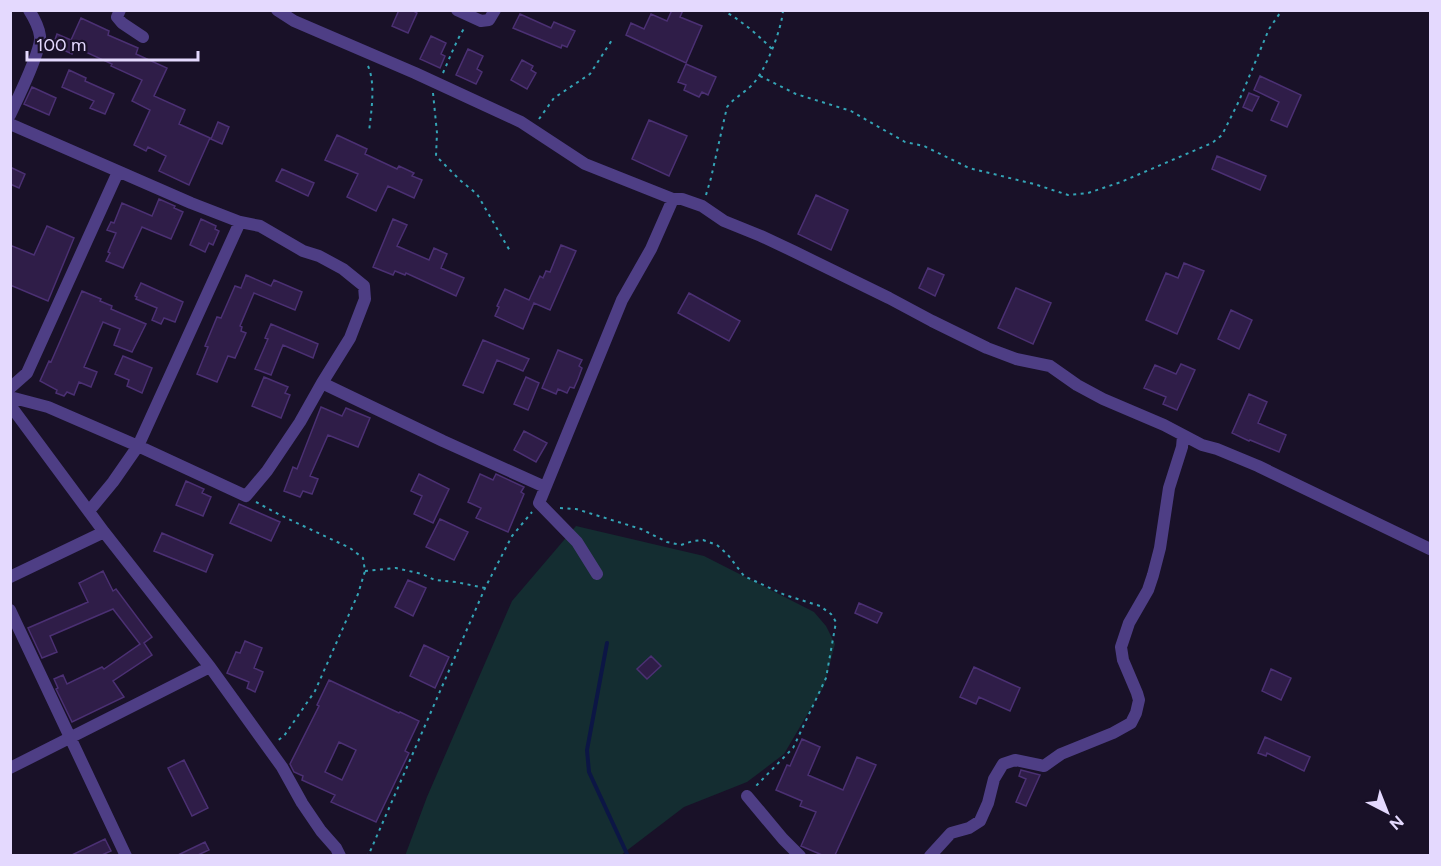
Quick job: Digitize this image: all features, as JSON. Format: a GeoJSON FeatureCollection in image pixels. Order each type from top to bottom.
{"type":"FeatureCollection","features":[{"type":"Feature","properties":{"kind":"street"},"geometry":{"type":"LineString","coordinates":[[10,115],[41,38],[35,19],[29,10]]}},
{"type":"Feature","properties":{"kind":"street"},"geometry":{"type":"LineString","coordinates":[[120,10],[117,17],[122,23],[143,37]]}},
{"type":"Feature","properties":{"kind":"street"},"geometry":{"type":"LineString","coordinates":[[277,10],[294,21],[415,73],[532,129],[585,164],[673,199],[682,199],[702,206],[724,221],[795,252],[987,348],[1016,359],[1050,366],[1103,399],[1164,425],[1202,445],[1258,466],[1431,549]]}},
{"type":"Feature","properties":{"kind":"street"},"geometry":{"type":"LineString","coordinates":[[458,10],[481,21],[489,20],[495,10]]}},
{"type":"Feature","properties":{"kind":"street"},"geometry":{"type":"LineString","coordinates":[[10,124],[118,172],[240,222],[260,226],[303,251],[319,256],[343,270],[364,286],[365,300],[350,338],[300,422],[267,471],[246,496],[48,407],[10,397]]}},
{"type":"Feature","properties":{"kind":"street"},"geometry":{"type":"LineString","coordinates":[[10,388],[27,373],[118,172]]}},
{"type":"Feature","properties":{"kind":"street"},"geometry":{"type":"LineString","coordinates":[[597,574],[577,542],[539,503],[622,300],[651,249],[673,199]]}},
{"type":"Feature","properties":{"kind":"street"},"geometry":{"type":"LineString","coordinates":[[89,511],[138,446],[240,222]]}},
{"type":"Feature","properties":{"kind":"street"},"geometry":{"type":"LineString","coordinates":[[322,383],[545,487]]}},
{"type":"Feature","properties":{"kind":"street"},"geometry":{"type":"LineString","coordinates":[[10,405],[104,532],[210,666],[282,767],[302,803],[340,855]]}},
{"type":"Feature","properties":{"kind":"street"},"geometry":{"type":"LineString","coordinates":[[930,855],[951,833],[969,828],[980,821],[988,803],[994,779],[1003,764],[1014,760],[1044,766],[1061,754],[1113,733],[1131,723],[1137,713],[1139,700],[1123,660],[1121,647],[1129,623],[1148,590],[1153,575],[1160,548],[1169,488],[1182,447],[1183,436]]}},
{"type":"Feature","properties":{"kind":"street"},"geometry":{"type":"LineString","coordinates":[[10,577],[104,532]]}},
{"type":"Feature","properties":{"kind":"street"},"geometry":{"type":"LineString","coordinates":[[10,610],[126,855]]}},
{"type":"Feature","properties":{"kind":"street"},"geometry":{"type":"LineString","coordinates":[[10,768],[210,666]]}},
{"type":"Feature","properties":{"kind":"street"},"geometry":{"type":"LineString","coordinates":[[747,796],[783,839],[800,855]]}},
{"type":"Feature","properties":{"kind":"path"},"geometry":{"type":"LineString","coordinates":[[722,10],[760,37],[772,50]]}},
{"type":"Feature","properties":{"kind":"path"},"geometry":{"type":"LineString","coordinates":[[702,206],[711,178],[727,107],[752,86],[760,76],[782,22],[783,10]]}},
{"type":"Feature","properties":{"kind":"path"},"geometry":{"type":"LineString","coordinates":[[760,76],[796,94],[851,111],[904,142],[924,146],[969,168],[1068,195],[1088,193],[1121,182],[1212,143],[1222,135],[1239,102],[1269,29],[1284,10]]}},
{"type":"Feature","properties":{"kind":"path"},"geometry":{"type":"LineString","coordinates":[[471,16],[456,40],[453,52],[435,83],[436,156],[477,194],[510,251]]}},
{"type":"Feature","properties":{"kind":"path"},"geometry":{"type":"LineString","coordinates":[[532,129],[554,98],[590,74],[612,40]]}},
{"type":"Feature","properties":{"kind":"path"},"geometry":{"type":"LineString","coordinates":[[360,50],[370,70],[372,92],[369,132]]}},
{"type":"Feature","properties":{"kind":"path"},"geometry":{"type":"LineString","coordinates":[[246,496],[350,548],[363,558],[365,571],[358,594],[315,692],[284,736],[268,747]]}},
{"type":"Feature","properties":{"kind":"path"},"geometry":{"type":"LineString","coordinates":[[365,855],[369,854],[485,588],[512,536],[539,503],[576,509],[605,517],[641,529],[667,542],[681,545],[703,540],[717,545],[744,576],[785,595],[820,606],[831,614],[836,622],[826,678],[793,748],[747,796]]}},
{"type":"Feature","properties":{"kind":"path"},"geometry":{"type":"LineString","coordinates":[[365,571],[396,568],[422,574],[435,580],[485,588]]}},
{"type":"Feature","properties":{"kind":"green space"},"geometry":{"type":"Polygon","coordinates":[[[576,526],[704,556],[814,612],[826,626],[835,644],[824,686],[784,754],[747,782],[684,807],[621,855],[405,856],[427,797],[512,601],[576,526]]]}},
{"type":"Feature","properties":{"kind":"building"},"geometry":{"type":"Polygon","coordinates":[[[399,10],[412,10],[417,13],[408,33],[392,26],[399,10]]]}},
{"type":"Feature","properties":{"kind":"building"},"geometry":{"type":"Polygon","coordinates":[[[672,10],[683,10],[680,17],[702,26],[686,63],[626,35],[631,23],[644,29],[651,14],[667,21],[672,10]]]}},
{"type":"Feature","properties":{"kind":"building"},"geometry":{"type":"Polygon","coordinates":[[[520,14],[551,28],[554,22],[575,31],[567,47],[562,45],[561,48],[513,28],[520,14]]]}},
{"type":"Feature","properties":{"kind":"building"},"geometry":{"type":"Polygon","coordinates":[[[81,18],[109,31],[108,35],[138,48],[136,54],[167,68],[154,96],[185,110],[179,124],[210,138],[189,185],[159,171],[166,156],[148,147],[146,151],[134,145],[150,110],[132,101],[142,80],[75,47],[72,54],[53,45],[57,34],[71,40],[81,18]]]}},
{"type":"Feature","properties":{"kind":"building"},"geometry":{"type":"Polygon","coordinates":[[[431,36],[446,43],[441,54],[445,56],[440,68],[420,59],[431,36]]]}},
{"type":"Feature","properties":{"kind":"building"},"geometry":{"type":"Polygon","coordinates":[[[468,49],[483,56],[477,69],[482,72],[476,84],[456,75],[468,49]]]}},
{"type":"Feature","properties":{"kind":"building"},"geometry":{"type":"Polygon","coordinates":[[[522,60],[533,66],[531,70],[536,73],[527,89],[511,80],[522,60]]]}},
{"type":"Feature","properties":{"kind":"building"},"geometry":{"type":"Polygon","coordinates":[[[686,64],[716,77],[708,95],[702,92],[699,97],[684,90],[686,85],[678,82],[686,64]]]}},
{"type":"Feature","properties":{"kind":"building"},"geometry":{"type":"Polygon","coordinates":[[[69,70],[86,78],[85,81],[114,94],[105,114],[90,108],[94,101],[62,87],[69,70]]]}},
{"type":"Feature","properties":{"kind":"building"},"geometry":{"type":"Polygon","coordinates":[[[1260,76],[1301,95],[1287,127],[1271,120],[1279,102],[1254,90],[1260,76]]]}},
{"type":"Feature","properties":{"kind":"building"},"geometry":{"type":"Polygon","coordinates":[[[32,87],[56,98],[49,115],[24,104],[32,87]]]}},
{"type":"Feature","properties":{"kind":"building"},"geometry":{"type":"Polygon","coordinates":[[[1249,93],[1259,97],[1252,111],[1243,107],[1249,93]]]}},
{"type":"Feature","properties":{"kind":"building"},"geometry":{"type":"Polygon","coordinates":[[[649,120],[687,136],[669,176],[632,159],[649,120]]]}},
{"type":"Feature","properties":{"kind":"building"},"geometry":{"type":"Polygon","coordinates":[[[218,122],[229,127],[222,144],[211,139],[218,122]]]}},
{"type":"Feature","properties":{"kind":"building"},"geometry":{"type":"Polygon","coordinates":[[[337,135],[367,149],[365,154],[397,169],[399,166],[414,173],[412,176],[422,180],[414,198],[388,186],[376,211],[347,197],[358,174],[325,160],[337,135]]]}},
{"type":"Feature","properties":{"kind":"building"},"geometry":{"type":"Polygon","coordinates":[[[1217,156],[1266,176],[1260,190],[1212,169],[1217,156]]]}},
{"type":"Feature","properties":{"kind":"building"},"geometry":{"type":"Polygon","coordinates":[[[10,167],[25,174],[19,188],[10,184],[10,167]]]}},
{"type":"Feature","properties":{"kind":"building"},"geometry":{"type":"Polygon","coordinates":[[[282,169],[314,183],[308,196],[276,181],[282,169]]]}},
{"type":"Feature","properties":{"kind":"building"},"geometry":{"type":"Polygon","coordinates":[[[816,195],[848,210],[831,250],[798,234],[816,195]]]}},
{"type":"Feature","properties":{"kind":"building"},"geometry":{"type":"Polygon","coordinates":[[[159,199],[183,212],[171,239],[142,227],[123,268],[106,261],[116,233],[107,230],[111,222],[114,223],[122,203],[152,216],[159,199]]]}},
{"type":"Feature","properties":{"kind":"building"},"geometry":{"type":"Polygon","coordinates":[[[201,219],[216,226],[215,229],[219,231],[213,245],[209,243],[205,252],[190,245],[201,219]]]}},
{"type":"Feature","properties":{"kind":"building"},"geometry":{"type":"Polygon","coordinates":[[[393,219],[407,225],[397,246],[429,260],[434,248],[447,254],[441,268],[464,278],[456,296],[406,273],[405,275],[395,271],[393,275],[373,267],[393,219]]]}},
{"type":"Feature","properties":{"kind":"building"},"geometry":{"type":"Polygon","coordinates":[[[47,226],[74,238],[48,301],[10,285],[10,245],[34,255],[47,226]]]}},
{"type":"Feature","properties":{"kind":"building"},"geometry":{"type":"Polygon","coordinates":[[[561,245],[576,251],[550,310],[534,303],[523,329],[495,316],[505,289],[529,300],[540,276],[543,278],[546,271],[550,272],[561,245]]]}},
{"type":"Feature","properties":{"kind":"building"},"geometry":{"type":"Polygon","coordinates":[[[1184,263],[1204,271],[1177,334],[1146,320],[1166,273],[1178,278],[1184,263]]]}},
{"type":"Feature","properties":{"kind":"building"},"geometry":{"type":"Polygon","coordinates":[[[928,268],[944,275],[935,296],[919,288],[928,268]]]}},
{"type":"Feature","properties":{"kind":"building"},"geometry":{"type":"Polygon","coordinates":[[[246,275],[271,286],[274,280],[302,292],[295,310],[254,293],[240,326],[241,331],[246,333],[235,358],[228,356],[217,382],[197,374],[217,317],[221,318],[235,286],[241,288],[246,275]]]}},
{"type":"Feature","properties":{"kind":"building"},"geometry":{"type":"Polygon","coordinates":[[[141,283],[183,302],[175,322],[164,318],[161,324],[152,320],[157,308],[136,299],[135,296],[141,283]]]}},
{"type":"Feature","properties":{"kind":"building"},"geometry":{"type":"Polygon","coordinates":[[[1016,288],[1051,303],[1033,344],[998,328],[1016,288]]]}},
{"type":"Feature","properties":{"kind":"building"},"geometry":{"type":"Polygon","coordinates":[[[82,291],[101,299],[100,301],[112,306],[111,309],[146,324],[132,352],[114,345],[120,329],[103,322],[84,367],[97,372],[91,387],[79,382],[74,395],[67,392],[64,396],[40,381],[49,361],[51,362],[82,291]]]}},
{"type":"Feature","properties":{"kind":"building"},"geometry":{"type":"Polygon","coordinates":[[[689,293],[740,321],[729,341],[678,313],[689,293]]]}},
{"type":"Feature","properties":{"kind":"building"},"geometry":{"type":"Polygon","coordinates":[[[1231,310],[1252,320],[1239,349],[1218,339],[1231,310]]]}},
{"type":"Feature","properties":{"kind":"building"},"geometry":{"type":"Polygon","coordinates":[[[271,324],[318,344],[313,358],[283,345],[271,375],[255,369],[268,339],[265,338],[271,324]]]}},
{"type":"Feature","properties":{"kind":"building"},"geometry":{"type":"Polygon","coordinates":[[[483,340],[529,359],[523,371],[497,360],[483,393],[463,385],[483,340]]]}},
{"type":"Feature","properties":{"kind":"building"},"geometry":{"type":"Polygon","coordinates":[[[558,350],[582,360],[579,366],[582,368],[574,388],[570,387],[567,393],[558,389],[556,394],[542,388],[558,350]]]}},
{"type":"Feature","properties":{"kind":"building"},"geometry":{"type":"Polygon","coordinates":[[[123,356],[152,368],[142,393],[127,386],[129,380],[115,374],[123,356]]]}},
{"type":"Feature","properties":{"kind":"building"},"geometry":{"type":"Polygon","coordinates":[[[1181,364],[1195,370],[1177,410],[1163,404],[1166,397],[1144,388],[1155,365],[1176,374],[1181,364]]]}},
{"type":"Feature","properties":{"kind":"building"},"geometry":{"type":"Polygon","coordinates":[[[264,377],[288,387],[285,393],[290,395],[281,418],[252,406],[264,377]]]}},
{"type":"Feature","properties":{"kind":"building"},"geometry":{"type":"Polygon","coordinates":[[[526,377],[539,383],[528,410],[514,404],[526,377]]]}},
{"type":"Feature","properties":{"kind":"building"},"geometry":{"type":"Polygon","coordinates":[[[1249,394],[1267,402],[1258,423],[1286,435],[1279,452],[1232,433],[1249,394]]]}},
{"type":"Feature","properties":{"kind":"building"},"geometry":{"type":"Polygon","coordinates":[[[321,407],[342,416],[346,408],[370,418],[358,447],[328,435],[310,476],[318,479],[312,494],[303,491],[300,497],[284,491],[293,467],[297,469],[321,407]]]}},
{"type":"Feature","properties":{"kind":"building"},"geometry":{"type":"Polygon","coordinates":[[[524,431],[547,443],[536,462],[514,450],[524,431]]]}},
{"type":"Feature","properties":{"kind":"building"},"geometry":{"type":"Polygon","coordinates":[[[419,474],[449,489],[433,523],[414,514],[422,496],[411,491],[419,474]]]}},
{"type":"Feature","properties":{"kind":"building"},"geometry":{"type":"Polygon","coordinates":[[[480,474],[493,480],[496,474],[524,487],[521,492],[524,494],[508,532],[476,518],[481,508],[468,502],[480,474]]]}},
{"type":"Feature","properties":{"kind":"building"},"geometry":{"type":"Polygon","coordinates":[[[186,481],[204,489],[202,493],[211,497],[203,516],[176,505],[186,481]]]}},
{"type":"Feature","properties":{"kind":"building"},"geometry":{"type":"Polygon","coordinates":[[[239,504],[280,522],[271,541],[230,523],[239,504]]]}},
{"type":"Feature","properties":{"kind":"building"},"geometry":{"type":"Polygon","coordinates":[[[440,519],[468,532],[454,560],[426,547],[440,519]]]}},
{"type":"Feature","properties":{"kind":"building"},"geometry":{"type":"Polygon","coordinates":[[[162,533],[213,555],[206,572],[154,551],[162,533]]]}},
{"type":"Feature","properties":{"kind":"building"},"geometry":{"type":"Polygon","coordinates":[[[103,571],[113,591],[116,589],[152,637],[144,643],[152,655],[113,681],[124,697],[72,722],[56,689],[58,688],[54,679],[63,675],[67,684],[102,667],[104,669],[140,644],[113,609],[50,636],[57,652],[42,658],[28,628],[88,602],[79,583],[103,571]]]}},
{"type":"Feature","properties":{"kind":"building"},"geometry":{"type":"Polygon","coordinates":[[[408,580],[426,588],[413,616],[395,607],[408,580]]]}},
{"type":"Feature","properties":{"kind":"building"},"geometry":{"type":"Polygon","coordinates":[[[859,603],[882,613],[877,623],[855,613],[859,603]]]}},
{"type":"Feature","properties":{"kind":"building"},"geometry":{"type":"Polygon","coordinates":[[[245,641],[262,648],[254,668],[263,672],[255,692],[247,688],[249,682],[227,673],[236,652],[240,653],[245,641]]]}},
{"type":"Feature","properties":{"kind":"building"},"geometry":{"type":"Polygon","coordinates":[[[424,645],[449,657],[435,688],[410,676],[424,645]]]}},
{"type":"Feature","properties":{"kind":"building"},"geometry":{"type":"Polygon","coordinates":[[[651,656],[661,666],[647,679],[637,669],[651,656]]]}},
{"type":"Feature","properties":{"kind":"building"},"geometry":{"type":"Polygon","coordinates":[[[974,667],[1020,688],[1010,711],[979,697],[976,704],[960,697],[974,667]]]}},
{"type":"Feature","properties":{"kind":"building"},"geometry":{"type":"Polygon","coordinates":[[[1271,669],[1291,678],[1281,700],[1262,691],[1271,669]]]}},
{"type":"Feature","properties":{"kind":"building"},"geometry":{"type":"Polygon","coordinates":[[[329,680],[419,721],[405,751],[409,753],[376,822],[331,802],[335,795],[302,780],[303,776],[294,772],[290,764],[319,706],[317,705],[329,680]],[[339,742],[325,772],[342,780],[356,750],[339,742]]]}},
{"type":"Feature","properties":{"kind":"building"},"geometry":{"type":"Polygon","coordinates":[[[1265,737],[1310,757],[1304,771],[1267,753],[1266,756],[1258,753],[1265,737]]]}},
{"type":"Feature","properties":{"kind":"building"},"geometry":{"type":"Polygon","coordinates":[[[802,739],[820,747],[808,775],[843,790],[857,757],[876,765],[835,855],[822,855],[801,846],[816,812],[800,806],[802,801],[776,790],[802,739]]]}},
{"type":"Feature","properties":{"kind":"building"},"geometry":{"type":"Polygon","coordinates":[[[184,760],[208,808],[192,816],[168,768],[184,760]]]}},
{"type":"Feature","properties":{"kind":"building"},"geometry":{"type":"Polygon","coordinates":[[[1021,770],[1040,775],[1026,806],[1016,802],[1026,779],[1019,776],[1021,770]]]}},
{"type":"Feature","properties":{"kind":"building"},"geometry":{"type":"Polygon","coordinates":[[[105,839],[111,851],[102,855],[72,855],[105,839]]]}},
{"type":"Feature","properties":{"kind":"building"},"geometry":{"type":"Polygon","coordinates":[[[205,842],[209,850],[198,855],[178,855],[205,842]]]}},
{"type":"Feature","properties":{"kind":"waterway"},"geometry":{"type":"LineString","coordinates":[[607,643],[587,750],[589,772],[628,856]]}}]}
